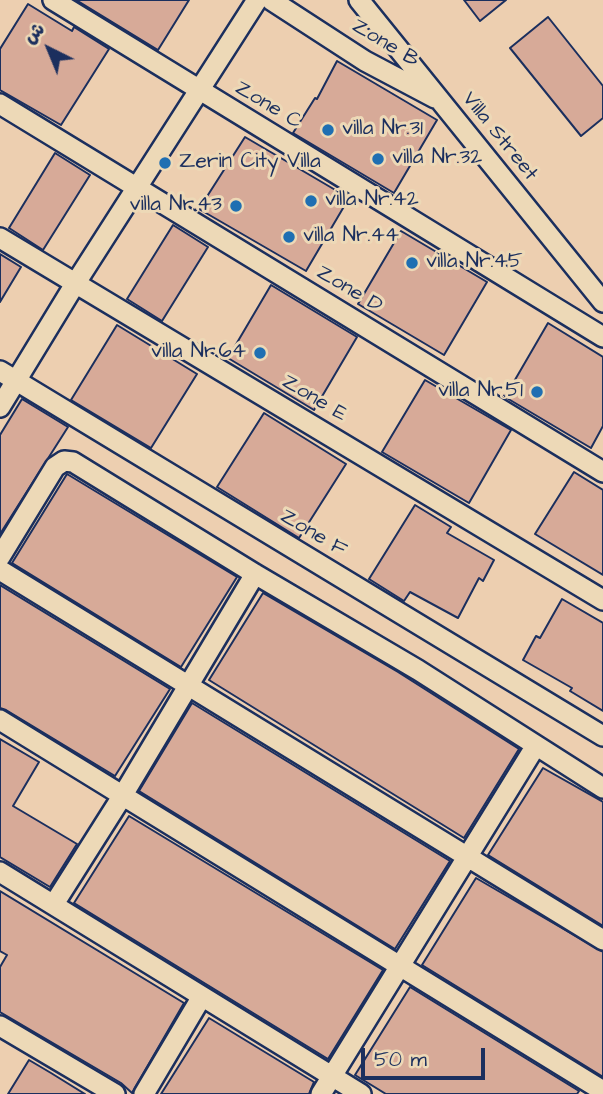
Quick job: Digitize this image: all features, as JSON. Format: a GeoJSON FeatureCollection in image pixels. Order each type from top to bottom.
{"type":"FeatureCollection","features":[{"type":"Feature","properties":{"kind":"street","name":"Zone C"},"geometry":{"type":"LineString","coordinates":[[53,0],[603,337]]}},
{"type":"Feature","properties":{"kind":"street"},"geometry":{"type":"LineString","coordinates":[[0,407],[8,375],[75,284],[257,0]]}},
{"type":"Feature","properties":{"kind":"street","name":"Zone B"},"geometry":{"type":"LineString","coordinates":[[271,0],[373,66],[442,102]]}},
{"type":"Feature","properties":{"kind":"street","name":"Villa Street"},"geometry":{"type":"LineString","coordinates":[[359,0],[603,302]]}},
{"type":"Feature","properties":{"kind":"street","name":"Zone D"},"geometry":{"type":"LineString","coordinates":[[0,104],[603,472]]}},
{"type":"Feature","properties":{"kind":"street","name":"Zone E"},"geometry":{"type":"LineString","coordinates":[[0,238],[603,600]]}},
{"type":"Feature","properties":{"kind":"street","name":"Zone F"},"geometry":{"type":"LineString","coordinates":[[8,375],[603,736]]}},
{"type":"Feature","properties":{"kind":"street"},"geometry":{"type":"LineString","coordinates":[[0,557],[55,467],[68,462],[77,465],[418,670],[603,788]]}},
{"type":"Feature","properties":{"kind":"street"},"geometry":{"type":"LineString","coordinates":[[0,570],[603,940]]}},
{"type":"Feature","properties":{"kind":"street"},"geometry":{"type":"LineString","coordinates":[[54,904],[123,795],[255,574]]}},
{"type":"Feature","properties":{"kind":"street"},"geometry":{"type":"LineString","coordinates":[[0,720],[596,1090]]}},
{"type":"Feature","properties":{"kind":"street"},"geometry":{"type":"LineString","coordinates":[[321,1094],[535,747]]}},
{"type":"Feature","properties":{"kind":"street"},"geometry":{"type":"LineString","coordinates":[[0,872],[361,1094]]}},
{"type":"Feature","properties":{"kind":"street"},"geometry":{"type":"LineString","coordinates":[[144,1094],[201,998]]}},
{"type":"Feature","properties":{"kind":"street"},"geometry":{"type":"LineString","coordinates":[[0,1026],[115,1094]]}},
{"type":"Feature","properties":{"kind":"building"},"geometry":{"type":"Polygon","coordinates":[[[76,0],[189,0],[158,50],[76,0]]]}},
{"type":"Feature","properties":{"kind":"building"},"geometry":{"type":"Polygon","coordinates":[[[464,0],[506,0],[480,21],[464,0]]]}},
{"type":"Feature","properties":{"kind":"building"},"geometry":{"type":"Polygon","coordinates":[[[28,4],[72,31],[74,27],[109,49],[61,125],[0,90],[0,49],[28,4]]]}},
{"type":"Feature","properties":{"kind":"building"},"geometry":{"type":"Polygon","coordinates":[[[548,17],[603,86],[603,118],[581,136],[510,48],[548,17]]]}},
{"type":"Feature","properties":{"kind":"building"},"geometry":{"type":"Polygon","coordinates":[[[337,61],[437,120],[394,193],[293,133],[315,98],[317,99],[337,61]]]}},
{"type":"Feature","properties":{"kind":"building"},"geometry":{"type":"Polygon","coordinates":[[[245,137],[349,198],[306,271],[199,209],[245,137]]]}},
{"type":"Feature","properties":{"kind":"building"},"geometry":{"type":"Polygon","coordinates":[[[55,153],[90,175],[43,250],[9,228],[55,153]]]}},
{"type":"Feature","properties":{"kind":"building"},"geometry":{"type":"Polygon","coordinates":[[[173,225],[208,247],[162,321],[127,299],[173,225]]]}},
{"type":"Feature","properties":{"kind":"building"},"geometry":{"type":"Polygon","coordinates":[[[401,231],[487,282],[444,355],[358,304],[401,231]]]}},
{"type":"Feature","properties":{"kind":"building"},"geometry":{"type":"Polygon","coordinates":[[[0,254],[21,267],[0,302],[0,254]]]}},
{"type":"Feature","properties":{"kind":"building"},"geometry":{"type":"Polygon","coordinates":[[[271,285],[357,337],[314,410],[228,358],[271,285]]]}},
{"type":"Feature","properties":{"kind":"building"},"geometry":{"type":"Polygon","coordinates":[[[548,323],[603,357],[603,426],[591,448],[505,397],[548,323]]]}},
{"type":"Feature","properties":{"kind":"building"},"geometry":{"type":"Polygon","coordinates":[[[117,325],[197,374],[151,448],[71,400],[117,325]]]}},
{"type":"Feature","properties":{"kind":"building"},"geometry":{"type":"Polygon","coordinates":[[[425,380],[511,430],[469,503],[382,452],[425,380]]]}},
{"type":"Feature","properties":{"kind":"building"},"geometry":{"type":"Polygon","coordinates":[[[22,399],[68,427],[0,534],[0,435],[22,399]]]}},
{"type":"Feature","properties":{"kind":"building"},"geometry":{"type":"Polygon","coordinates":[[[264,413],[346,464],[299,538],[217,487],[264,413]]]}},
{"type":"Feature","properties":{"kind":"building"},"geometry":{"type":"Polygon","coordinates":[[[574,472],[603,490],[603,575],[535,534],[574,472]]]}},
{"type":"Feature","properties":{"kind":"building"},"geometry":{"type":"Polygon","coordinates":[[[67,474],[237,577],[181,667],[12,563],[67,474]]]}},
{"type":"Feature","properties":{"kind":"building"},"geometry":{"type":"Polygon","coordinates":[[[415,505],[451,527],[447,533],[494,560],[483,581],[479,578],[458,618],[410,592],[404,601],[369,579],[415,505]]]}},
{"type":"Feature","properties":{"kind":"building"},"geometry":{"type":"Polygon","coordinates":[[[0,585],[170,689],[115,776],[0,708],[0,585]]]}},
{"type":"Feature","properties":{"kind":"building"},"geometry":{"type":"Polygon","coordinates":[[[263,593],[398,672],[519,749],[464,838],[209,680],[263,593]]]}},
{"type":"Feature","properties":{"kind":"building"},"geometry":{"type":"Polygon","coordinates":[[[562,599],[603,623],[603,711],[570,691],[572,688],[523,660],[536,636],[540,638],[562,599]]]}},
{"type":"Feature","properties":{"kind":"building"},"geometry":{"type":"Polygon","coordinates":[[[192,703],[450,861],[395,949],[139,791],[192,703]]]}},
{"type":"Feature","properties":{"kind":"building"},"geometry":{"type":"Polygon","coordinates":[[[0,739],[39,762],[13,806],[77,844],[50,887],[0,857],[0,739]]]}},
{"type":"Feature","properties":{"kind":"building"},"geometry":{"type":"Polygon","coordinates":[[[543,768],[603,802],[603,926],[488,855],[543,768]]]}},
{"type":"Feature","properties":{"kind":"building"},"geometry":{"type":"Polygon","coordinates":[[[129,816],[383,970],[328,1059],[74,903],[129,816]]]}},
{"type":"Feature","properties":{"kind":"building"},"geometry":{"type":"Polygon","coordinates":[[[476,878],[603,952],[603,1077],[422,965],[476,878]]]}},
{"type":"Feature","properties":{"kind":"building"},"geometry":{"type":"Polygon","coordinates":[[[0,891],[184,1003],[132,1093],[121,1083],[0,1012],[0,967],[7,955],[0,951],[0,891]]]}},
{"type":"Feature","properties":{"kind":"building"},"geometry":{"type":"Polygon","coordinates":[[[410,987],[579,1091],[577,1094],[386,1094],[355,1075],[410,987]]]}},
{"type":"Feature","properties":{"kind":"building"},"geometry":{"type":"Polygon","coordinates":[[[209,1018],[314,1082],[309,1094],[161,1094],[209,1018]]]}},
{"type":"Feature","properties":{"kind":"building"},"geometry":{"type":"Polygon","coordinates":[[[29,1060],[51,1073],[85,1094],[8,1094],[29,1060]]]}},
{"type":"Feature","properties":{"kind":"place","name":"villa Nr.31"},"geometry":{"type":"Point","coordinates":[328,130]}},
{"type":"Feature","properties":{"kind":"place","name":"villa Nr.32"},"geometry":{"type":"Point","coordinates":[378,159]}},
{"type":"Feature","properties":{"kind":"place","name":"Zerin City Villa"},"geometry":{"type":"Point","coordinates":[165,163]}},
{"type":"Feature","properties":{"kind":"place","name":"villa Nr.42"},"geometry":{"type":"Point","coordinates":[311,201]}},
{"type":"Feature","properties":{"kind":"place","name":"villa Nr.43"},"geometry":{"type":"Point","coordinates":[236,206]}},
{"type":"Feature","properties":{"kind":"place","name":"villa Nr.44"},"geometry":{"type":"Point","coordinates":[289,237]}},
{"type":"Feature","properties":{"kind":"place","name":"villa Nr.45"},"geometry":{"type":"Point","coordinates":[412,263]}},
{"type":"Feature","properties":{"kind":"place","name":"villa Nr.64"},"geometry":{"type":"Point","coordinates":[260,353]}},
{"type":"Feature","properties":{"kind":"place","name":"villa Nr.51"},"geometry":{"type":"Point","coordinates":[537,392]}}]}
